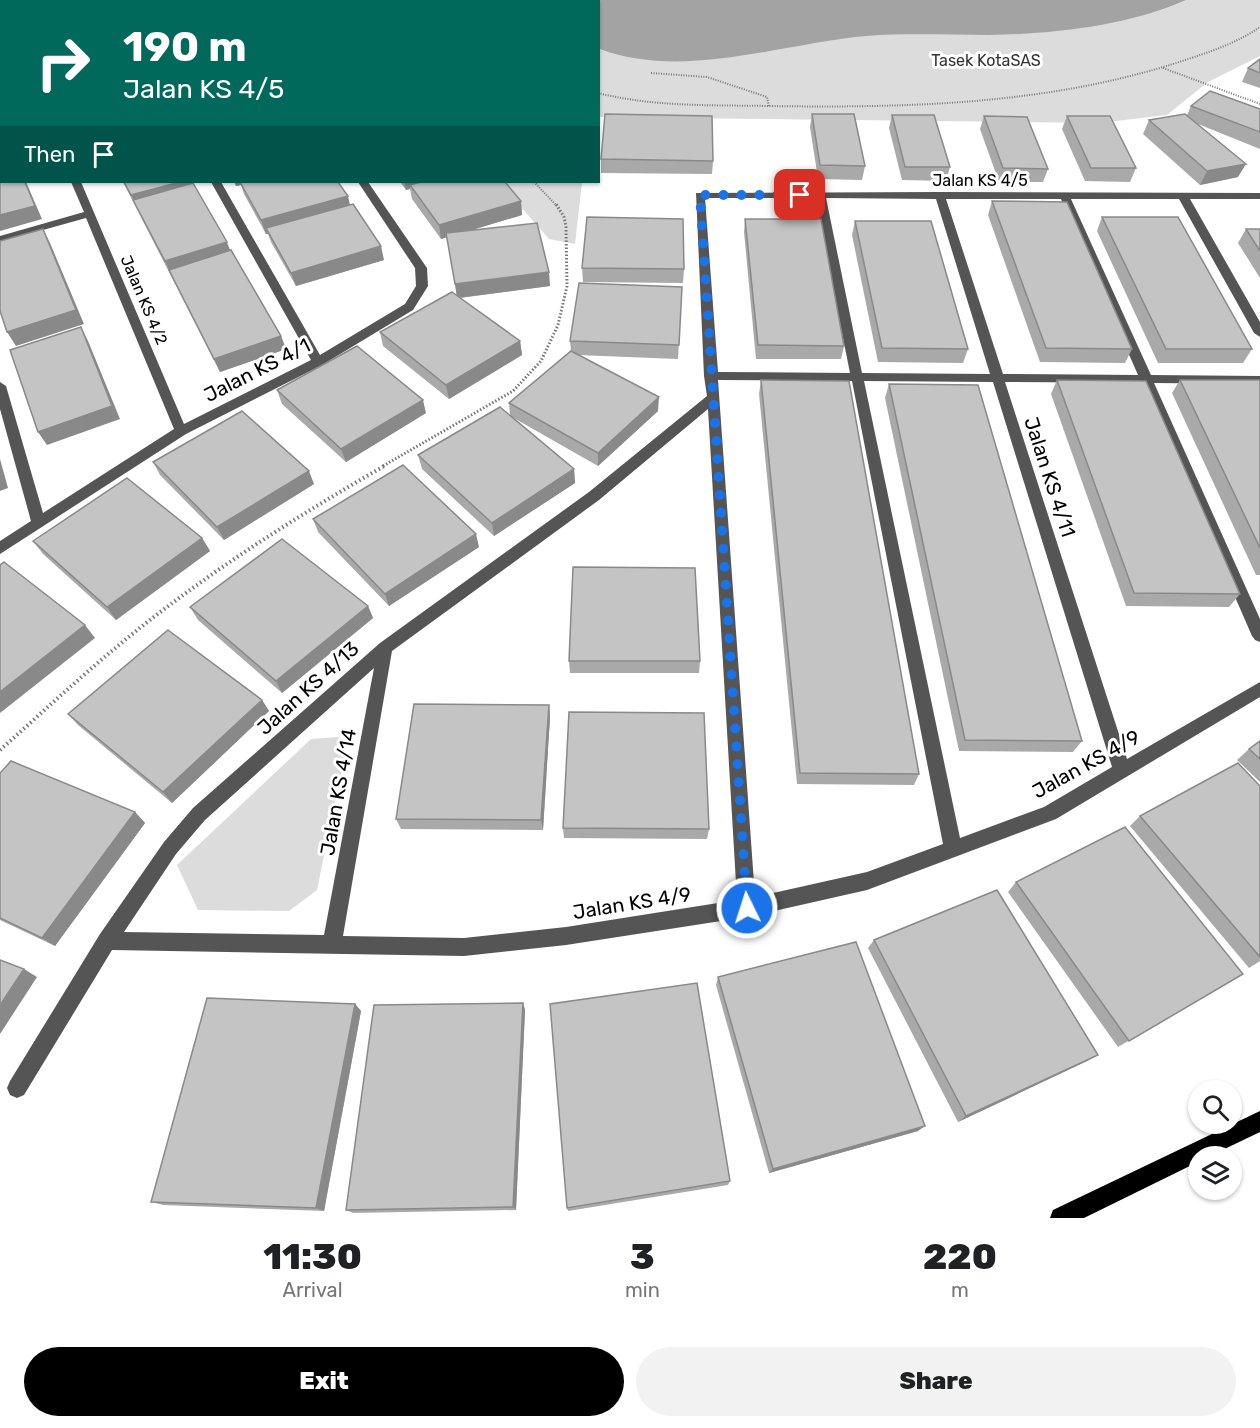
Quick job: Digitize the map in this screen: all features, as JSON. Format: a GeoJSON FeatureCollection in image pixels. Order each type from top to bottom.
{"type":"FeatureCollection","features":[{"type":"Feature","properties":{"kind":"main road"},"geometry":{"type":"LineString","coordinates":[[1061,1218],[1260,1121]]}},
{"type":"Feature","properties":{"kind":"street","name":"Jalan KS 4/2"},"geometry":{"type":"LineString","coordinates":[[76,183],[181,431]]}},
{"type":"Feature","properties":{"kind":"street"},"geometry":{"type":"LineString","coordinates":[[217,183],[318,362]]}},
{"type":"Feature","properties":{"kind":"street","name":"Jalan KS 4/1"},"geometry":{"type":"LineString","coordinates":[[0,548],[38,521],[181,431],[318,362],[409,307],[422,286],[421,268],[364,183]]}},
{"type":"Feature","properties":{"kind":"street","name":"Jalan KS 4/5"},"geometry":{"type":"LineString","coordinates":[[710,376],[700,195],[1260,196]]}},
{"type":"Feature","properties":{"kind":"street"},"geometry":{"type":"LineString","coordinates":[[820,195],[953,849]]}},
{"type":"Feature","properties":{"kind":"street","name":"Jalan KS 4/11"},"geometry":{"type":"LineString","coordinates":[[940,195],[1122,771]]}},
{"type":"Feature","properties":{"kind":"street"},"geometry":{"type":"LineString","coordinates":[[1065,196],[1260,636]]}},
{"type":"Feature","properties":{"kind":"street"},"geometry":{"type":"LineString","coordinates":[[1183,196],[1260,333]]}},
{"type":"Feature","properties":{"kind":"street"},"geometry":{"type":"LineString","coordinates":[[0,239],[90,214]]}},
{"type":"Feature","properties":{"kind":"street"},"geometry":{"type":"LineString","coordinates":[[747,908],[710,376],[998,376],[1260,380]]}},
{"type":"Feature","properties":{"kind":"street"},"geometry":{"type":"LineString","coordinates":[[0,386],[38,521]]}},
{"type":"Feature","properties":{"kind":"street","name":"Jalan KS 4/13"},"geometry":{"type":"LineString","coordinates":[[17,1088],[107,942],[170,848],[199,814],[385,648],[594,496],[712,399]]}},
{"type":"Feature","properties":{"kind":"street","name":"Jalan KS 4/14"},"geometry":{"type":"LineString","coordinates":[[333,943],[385,648]]}},
{"type":"Feature","properties":{"kind":"street","name":"Jalan KS 4/9"},"geometry":{"type":"LineString","coordinates":[[107,942],[333,943],[464,947],[566,936],[747,908],[867,881],[1050,813],[1260,689]]}},
{"type":"Feature","properties":{"kind":"path"},"geometry":{"type":"LineString","coordinates":[[600,93],[655,103],[769,106],[904,105],[1006,99],[1072,90],[1163,68],[1237,40],[1260,27]]}},
{"type":"Feature","properties":{"kind":"path"},"geometry":{"type":"LineString","coordinates":[[1163,68],[1260,104]]}},
{"type":"Feature","properties":{"kind":"path"},"geometry":{"type":"LineString","coordinates":[[651,73],[707,77],[767,97],[769,106]]}},
{"type":"Feature","properties":{"kind":"path"},"geometry":{"type":"LineString","coordinates":[[0,750],[99,661],[168,606],[322,502],[513,391],[528,379],[551,348],[560,323],[569,266],[564,217],[535,183]]}},
{"type":"Feature","properties":{"kind":"green space","name":"Tasek KotaSAS"},"geometry":{"type":"Polygon","coordinates":[[[600,0],[1260,0],[1260,56],[1208,82],[1167,115],[1099,123],[600,117],[600,0]]]}},
{"type":"Feature","properties":{"kind":"green space"},"geometry":{"type":"Polygon","coordinates":[[[500,183],[582,183],[575,244],[549,239],[500,183]]]}},
{"type":"Feature","properties":{"kind":"green space"},"geometry":{"type":"Polygon","coordinates":[[[338,737],[346,748],[317,890],[289,911],[198,910],[177,865],[311,739],[338,737]]]}},
{"type":"Feature","properties":{"kind":"shaded area"},"geometry":{"type":"Polygon","coordinates":[[[600,0],[1186,0],[1115,22],[1038,33],[866,36],[698,61],[632,58],[600,49],[600,0]]]}},
{"type":"Feature","properties":{"kind":"building"},"geometry":{"type":"Polygon","coordinates":[[[1260,59],[1260,73],[1248,68],[1260,59]]]}},
{"type":"Feature","properties":{"kind":"building"},"geometry":{"type":"Polygon","coordinates":[[[1210,91],[1260,109],[1260,132],[1191,106],[1210,91]]]}},
{"type":"Feature","properties":{"kind":"building"},"geometry":{"type":"Polygon","coordinates":[[[605,114],[712,116],[713,161],[601,159],[605,114]]]}},
{"type":"Feature","properties":{"kind":"building"},"geometry":{"type":"Polygon","coordinates":[[[812,114],[854,114],[865,166],[820,165],[812,114]]]}},
{"type":"Feature","properties":{"kind":"building"},"geometry":{"type":"Polygon","coordinates":[[[1185,114],[1246,164],[1207,171],[1149,120],[1185,114]]]}},
{"type":"Feature","properties":{"kind":"building"},"geometry":{"type":"Polygon","coordinates":[[[892,115],[934,115],[950,167],[905,167],[892,115]]]}},
{"type":"Feature","properties":{"kind":"building"},"geometry":{"type":"Polygon","coordinates":[[[984,116],[1027,117],[1048,169],[1003,168],[984,116]]]}},
{"type":"Feature","properties":{"kind":"building"},"geometry":{"type":"Polygon","coordinates":[[[1067,116],[1110,116],[1136,168],[1091,168],[1067,116]]]}},
{"type":"Feature","properties":{"kind":"building"},"geometry":{"type":"Polygon","coordinates":[[[0,183],[25,183],[35,206],[0,215],[0,183]]]}},
{"type":"Feature","properties":{"kind":"building"},"geometry":{"type":"Polygon","coordinates":[[[125,183],[176,183],[131,195],[125,183]]]}},
{"type":"Feature","properties":{"kind":"building"},"geometry":{"type":"Polygon","coordinates":[[[193,183],[227,242],[165,261],[133,200],[193,183]]]}},
{"type":"Feature","properties":{"kind":"building"},"geometry":{"type":"Polygon","coordinates":[[[241,183],[339,183],[348,196],[261,220],[241,183]]]}},
{"type":"Feature","properties":{"kind":"building"},"geometry":{"type":"Polygon","coordinates":[[[417,183],[506,183],[521,201],[439,225],[410,185],[417,183]]]}},
{"type":"Feature","properties":{"kind":"building"},"geometry":{"type":"Polygon","coordinates":[[[992,201],[1067,202],[1132,349],[1046,348],[992,201]]]}},
{"type":"Feature","properties":{"kind":"building"},"geometry":{"type":"Polygon","coordinates":[[[353,204],[381,246],[291,273],[266,228],[353,204]]]}},
{"type":"Feature","properties":{"kind":"building"},"geometry":{"type":"Polygon","coordinates":[[[587,217],[683,219],[684,269],[582,268],[587,217]]]}},
{"type":"Feature","properties":{"kind":"building"},"geometry":{"type":"Polygon","coordinates":[[[1102,217],[1178,217],[1252,349],[1166,349],[1102,217]]]}},
{"type":"Feature","properties":{"kind":"building"},"geometry":{"type":"Polygon","coordinates":[[[745,219],[821,219],[844,346],[758,345],[745,219]]]}},
{"type":"Feature","properties":{"kind":"building"},"geometry":{"type":"Polygon","coordinates":[[[855,221],[931,221],[968,349],[882,348],[855,221]]]}},
{"type":"Feature","properties":{"kind":"building"},"geometry":{"type":"Polygon","coordinates":[[[537,223],[549,272],[455,284],[446,233],[537,223]]]}},
{"type":"Feature","properties":{"kind":"building"},"geometry":{"type":"Polygon","coordinates":[[[43,229],[76,310],[7,332],[0,311],[0,241],[43,229]]]}},
{"type":"Feature","properties":{"kind":"building"},"geometry":{"type":"Polygon","coordinates":[[[1246,229],[1260,229],[1260,251],[1246,229]]]}},
{"type":"Feature","properties":{"kind":"building"},"geometry":{"type":"Polygon","coordinates":[[[231,250],[281,336],[214,359],[169,270],[231,250]]]}},
{"type":"Feature","properties":{"kind":"building"},"geometry":{"type":"Polygon","coordinates":[[[579,283],[682,287],[679,345],[570,341],[579,283]]]}},
{"type":"Feature","properties":{"kind":"building"},"geometry":{"type":"Polygon","coordinates":[[[452,292],[520,341],[446,385],[380,332],[452,292]]]}},
{"type":"Feature","properties":{"kind":"building"},"geometry":{"type":"Polygon","coordinates":[[[81,327],[112,406],[38,432],[10,350],[81,327]]]}},
{"type":"Feature","properties":{"kind":"building"},"geometry":{"type":"Polygon","coordinates":[[[357,346],[423,400],[341,449],[277,390],[357,346]]]}},
{"type":"Feature","properties":{"kind":"building"},"geometry":{"type":"Polygon","coordinates":[[[571,351],[659,397],[598,453],[509,403],[571,351]]]}},
{"type":"Feature","properties":{"kind":"building"},"geometry":{"type":"Polygon","coordinates":[[[761,380],[849,381],[919,774],[800,773],[761,380]]]}},
{"type":"Feature","properties":{"kind":"building"},"geometry":{"type":"Polygon","coordinates":[[[1057,380],[1146,381],[1240,594],[1134,593],[1057,380]]]}},
{"type":"Feature","properties":{"kind":"building"},"geometry":{"type":"Polygon","coordinates":[[[1180,380],[1260,380],[1260,548],[1180,380]]]}},
{"type":"Feature","properties":{"kind":"building"},"geometry":{"type":"Polygon","coordinates":[[[889,384],[978,385],[1082,741],[965,740],[889,384]]]}},
{"type":"Feature","properties":{"kind":"building"},"geometry":{"type":"Polygon","coordinates":[[[500,407],[574,469],[492,523],[418,455],[500,407]]]}},
{"type":"Feature","properties":{"kind":"building"},"geometry":{"type":"Polygon","coordinates":[[[242,411],[309,471],[217,527],[153,462],[242,411]]]}},
{"type":"Feature","properties":{"kind":"building"},"geometry":{"type":"Polygon","coordinates":[[[403,465],[476,534],[385,594],[313,519],[403,465]]]}},
{"type":"Feature","properties":{"kind":"building"},"geometry":{"type":"Polygon","coordinates":[[[127,478],[202,538],[107,607],[33,541],[127,478]]]}},
{"type":"Feature","properties":{"kind":"building"},"geometry":{"type":"Polygon","coordinates":[[[282,539],[368,606],[276,681],[190,607],[282,539]]]}},
{"type":"Feature","properties":{"kind":"building"},"geometry":{"type":"Polygon","coordinates":[[[4,562],[85,625],[0,692],[0,565],[4,562]]]}},
{"type":"Feature","properties":{"kind":"building"},"geometry":{"type":"Polygon","coordinates":[[[573,567],[695,568],[700,661],[569,661],[573,567]]]}},
{"type":"Feature","properties":{"kind":"building"},"geometry":{"type":"Polygon","coordinates":[[[168,630],[262,700],[163,792],[68,714],[168,630]]]}},
{"type":"Feature","properties":{"kind":"building"},"geometry":{"type":"Polygon","coordinates":[[[414,704],[549,705],[541,820],[396,819],[414,704]]]}},
{"type":"Feature","properties":{"kind":"building"},"geometry":{"type":"Polygon","coordinates":[[[569,712],[704,713],[709,829],[563,828],[569,712]]]}},
{"type":"Feature","properties":{"kind":"building"},"geometry":{"type":"Polygon","coordinates":[[[1260,741],[1260,759],[1249,749],[1260,741]]]}},
{"type":"Feature","properties":{"kind":"building"},"geometry":{"type":"Polygon","coordinates":[[[11,761],[135,812],[42,938],[0,918],[0,773],[11,761]]]}},
{"type":"Feature","properties":{"kind":"building"},"geometry":{"type":"Polygon","coordinates":[[[1238,763],[1260,786],[1260,957],[1140,816],[1238,763]]]}},
{"type":"Feature","properties":{"kind":"building"},"geometry":{"type":"Polygon","coordinates":[[[1125,827],[1243,974],[1129,1041],[1016,882],[1125,827]]]}},
{"type":"Feature","properties":{"kind":"building"},"geometry":{"type":"Polygon","coordinates":[[[997,890],[1098,1055],[966,1116],[874,940],[997,890]]]}},
{"type":"Feature","properties":{"kind":"building"},"geometry":{"type":"Polygon","coordinates":[[[856,942],[925,1126],[773,1169],[718,977],[856,942]]]}},
{"type":"Feature","properties":{"kind":"building"},"geometry":{"type":"Polygon","coordinates":[[[0,960],[24,969],[0,1005],[0,960]]]}},
{"type":"Feature","properties":{"kind":"building"},"geometry":{"type":"Polygon","coordinates":[[[697,983],[730,1181],[567,1208],[550,1004],[697,983]]]}},
{"type":"Feature","properties":{"kind":"building"},"geometry":{"type":"Polygon","coordinates":[[[207,998],[355,1004],[316,1208],[151,1202],[207,998]]]}},
{"type":"Feature","properties":{"kind":"building"},"geometry":{"type":"Polygon","coordinates":[[[523,1003],[513,1207],[346,1210],[374,1005],[523,1003]]]}},
{"type":"Feature","properties":{"kind":"route"},"geometry":{"type":"LineString","coordinates":[[747,908],[700,195],[800,195]]}}]}
